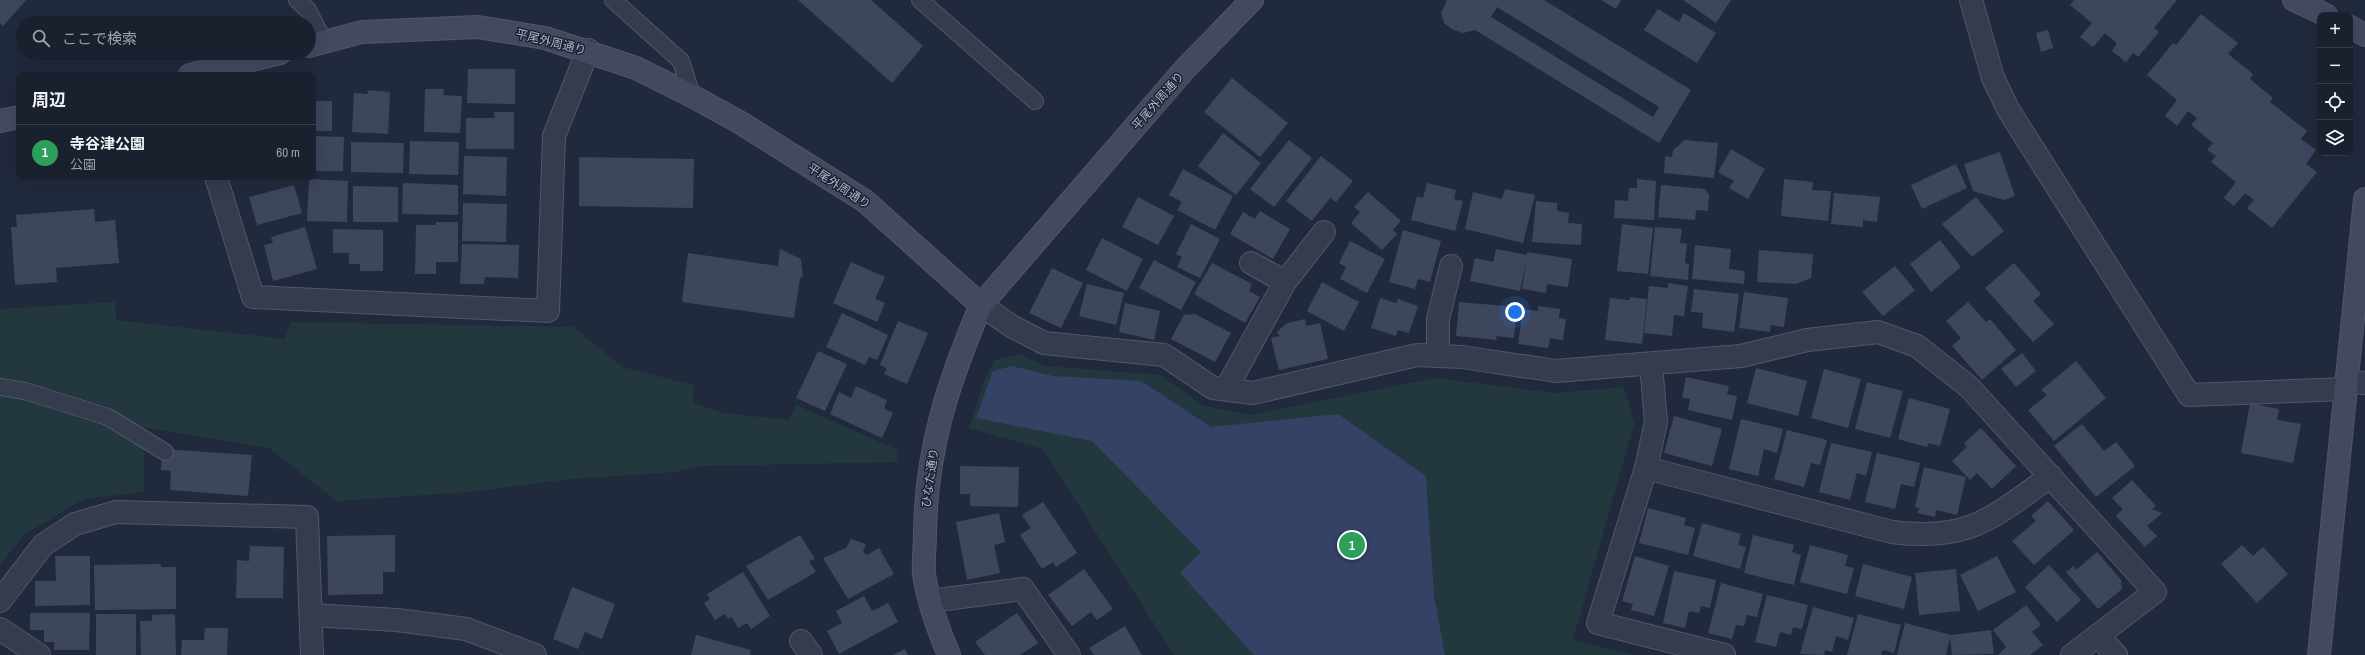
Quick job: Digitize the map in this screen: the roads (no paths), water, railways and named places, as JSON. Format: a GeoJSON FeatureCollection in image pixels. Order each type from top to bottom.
{"type":"FeatureCollection","features":[{"type":"Feature","properties":{"kind":"street","name":"平尾外周通り"},"geometry":{"type":"LineString","coordinates":[[317,44],[362,32],[478,26],[545,38],[588,50],[636,68],[692,96],[865,202],[981,305],[1184,70],[1252,0]]}},
{"type":"Feature","properties":{"kind":"street"},"geometry":{"type":"LineString","coordinates":[[1971,0],[1993,78],[2009,111],[2189,395],[2353,384]]}},
{"type":"Feature","properties":{"kind":"street"},"geometry":{"type":"LineString","coordinates":[[2294,0],[2320,12]]}},
{"type":"Feature","properties":{"kind":"street"},"geometry":{"type":"LineString","coordinates":[[2353,29],[2365,35]]}},
{"type":"Feature","properties":{"kind":"street"},"geometry":{"type":"LineString","coordinates":[[217,180],[253,297],[548,311],[554,136],[588,50]]}},
{"type":"Feature","properties":{"kind":"street"},"geometry":{"type":"LineString","coordinates":[[202,72],[251,60]]}},
{"type":"Feature","properties":{"kind":"street"},"geometry":{"type":"LineString","coordinates":[[0,121],[16,118]]}},
{"type":"Feature","properties":{"kind":"street"},"geometry":{"type":"LineString","coordinates":[[2319,655],[2353,384],[2365,199]]}},
{"type":"Feature","properties":{"kind":"street"},"geometry":{"type":"LineString","coordinates":[[1226,389],[1284,282],[1324,232]]}},
{"type":"Feature","properties":{"kind":"street"},"geometry":{"type":"LineString","coordinates":[[1251,263],[1284,282]]}},
{"type":"Feature","properties":{"kind":"street"},"geometry":{"type":"LineString","coordinates":[[1438,356],[1438,319],[1451,266]]}},
{"type":"Feature","properties":{"kind":"street"},"geometry":{"type":"LineString","coordinates":[[981,305],[1012,327],[1044,344],[1164,355],[1213,388],[1253,392],[1417,355],[1462,357],[1556,371],[1741,356],[1807,340],[1878,332],[1917,346],[1969,387],[2155,592],[2072,655]]}},
{"type":"Feature","properties":{"kind":"street","name":"ひなた通り"},"geometry":{"type":"LineString","coordinates":[[949,655],[934,620],[924,573],[926,496],[939,417],[959,356],[981,305]]}},
{"type":"Feature","properties":{"kind":"street"},"geometry":{"type":"LineString","coordinates":[[1651,364],[1656,422],[1646,468],[1598,623],[1711,653]]}},
{"type":"Feature","properties":{"kind":"street"},"geometry":{"type":"LineString","coordinates":[[1646,468],[1892,532],[1922,536],[1962,531],[1995,517],[2051,476]]}},
{"type":"Feature","properties":{"kind":"street"},"geometry":{"type":"LineString","coordinates":[[0,601],[43,545],[75,524],[116,512],[308,517],[312,655]]}},
{"type":"Feature","properties":{"kind":"street"},"geometry":{"type":"LineString","coordinates":[[930,601],[1023,589],[1069,655]]}},
{"type":"Feature","properties":{"kind":"street"},"geometry":{"type":"LineString","coordinates":[[311,615],[397,620],[466,629],[535,655]]}},
{"type":"Feature","properties":{"kind":"street"},"geometry":{"type":"LineString","coordinates":[[0,629],[39,655]]}},
{"type":"Feature","properties":{"kind":"street"},"geometry":{"type":"LineString","coordinates":[[2098,636],[2116,655]]}},
{"type":"Feature","properties":{"kind":"lane"},"geometry":{"type":"LineString","coordinates":[[297,0],[308,10],[310,16]]}},
{"type":"Feature","properties":{"kind":"lane"},"geometry":{"type":"LineString","coordinates":[[613,0],[681,60],[692,96]]}},
{"type":"Feature","properties":{"kind":"lane"},"geometry":{"type":"LineString","coordinates":[[920,0],[1035,101]]}},
{"type":"Feature","properties":{"kind":"lane"},"geometry":{"type":"LineString","coordinates":[[0,387],[25,391],[108,417],[165,452]]}},
{"type":"Feature","properties":{"kind":"water"},"geometry":{"type":"Polygon","coordinates":[[[1012,366],[1053,376],[1141,381],[1211,427],[1338,414],[1426,476],[1434,596],[1445,655],[1254,655],[1180,573],[1201,552],[1092,441],[976,418],[993,371],[1012,366]]]}},
{"type":"Feature","properties":{"kind":"place","name":"寺谷津公園"},"geometry":{"type":"Point","coordinates":[1352,545]}}]}
